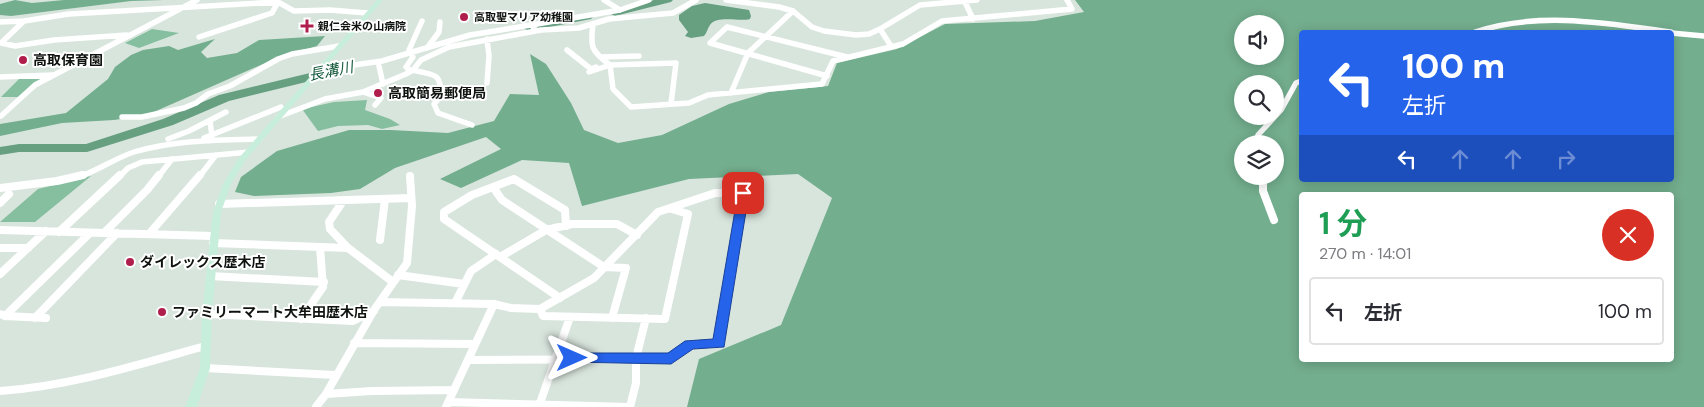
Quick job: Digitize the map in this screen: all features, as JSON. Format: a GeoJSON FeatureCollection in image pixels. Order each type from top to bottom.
{"type":"FeatureCollection","features":[{"type":"Feature","properties":{"kind":"street"},"geometry":{"type":"LineString","coordinates":[[1,116],[35,85],[197,0]]}},
{"type":"Feature","properties":{"kind":"street"},"geometry":{"type":"LineString","coordinates":[[190,407],[206,368],[205,346],[210,276],[219,204],[235,170],[249,152],[380,0]]}},
{"type":"Feature","properties":{"kind":"street"},"geometry":{"type":"LineString","coordinates":[[604,0],[620,10]]}},
{"type":"Feature","properties":{"kind":"street"},"geometry":{"type":"LineString","coordinates":[[319,70],[382,61],[470,35],[620,10],[649,0]]}},
{"type":"Feature","properties":{"kind":"street"},"geometry":{"type":"LineString","coordinates":[[278,117],[325,99],[363,92],[383,84],[412,70],[421,60],[449,47],[528,32],[579,28],[609,19],[673,12],[696,0]]}},
{"type":"Feature","properties":{"kind":"street"},"geometry":{"type":"LineString","coordinates":[[726,0],[767,5],[793,11],[812,27],[824,32],[856,35],[869,34],[880,29],[920,5],[977,0]]}},
{"type":"Feature","properties":{"kind":"street"},"geometry":{"type":"LineString","coordinates":[[965,0],[973,19]]}},
{"type":"Feature","properties":{"kind":"street"},"geometry":{"type":"LineString","coordinates":[[609,64],[610,84],[614,94],[631,107],[697,102],[708,95],[822,84],[833,61],[903,44],[942,21],[1072,9],[1067,0]]}},
{"type":"Feature","properties":{"kind":"street"},"geometry":{"type":"LineString","coordinates":[[199,36],[272,13],[278,2]]}},
{"type":"Feature","properties":{"kind":"street"},"geometry":{"type":"LineString","coordinates":[[0,22],[24,21],[69,14],[278,2],[294,11],[330,10],[367,13]]}},
{"type":"Feature","properties":{"kind":"street"},"geometry":{"type":"LineString","coordinates":[[731,93],[748,53],[793,11]]}},
{"type":"Feature","properties":{"kind":"street"},"geometry":{"type":"LineString","coordinates":[[24,21],[1,43],[15,46],[54,40],[130,34]]}},
{"type":"Feature","properties":{"kind":"street"},"geometry":{"type":"LineString","coordinates":[[422,21],[408,50],[413,57],[406,67],[438,77],[441,81],[441,96],[434,104],[438,113],[472,125]]}},
{"type":"Feature","properties":{"kind":"street"},"geometry":{"type":"LineString","coordinates":[[1480,30],[1495,24],[1516,21],[1594,23],[1654,30]]}},
{"type":"Feature","properties":{"kind":"street"},"geometry":{"type":"LineString","coordinates":[[427,48],[439,32],[440,22]]}},
{"type":"Feature","properties":{"kind":"street"},"geometry":{"type":"LineString","coordinates":[[528,32],[537,24]]}},
{"type":"Feature","properties":{"kind":"street"},"geometry":{"type":"LineString","coordinates":[[593,24],[590,45],[593,52],[609,64]]}},
{"type":"Feature","properties":{"kind":"street"},"geometry":{"type":"LineString","coordinates":[[827,76],[710,43],[727,26],[848,57]]}},
{"type":"Feature","properties":{"kind":"street"},"geometry":{"type":"LineString","coordinates":[[880,29],[891,46]]}},
{"type":"Feature","properties":{"kind":"street"},"geometry":{"type":"LineString","coordinates":[[1674,32],[1704,36]]}},
{"type":"Feature","properties":{"kind":"street"},"geometry":{"type":"LineString","coordinates":[[487,39],[489,56],[487,83]]}},
{"type":"Feature","properties":{"kind":"street"},"geometry":{"type":"LineString","coordinates":[[122,117],[142,117],[184,108],[196,103],[208,94],[230,86],[278,59],[292,54],[339,46]]}},
{"type":"Feature","properties":{"kind":"street"},"geometry":{"type":"LineString","coordinates":[[567,50],[591,69],[609,64],[676,63],[671,104]]}},
{"type":"Feature","properties":{"kind":"street"},"geometry":{"type":"LineString","coordinates":[[599,57],[639,56]]}},
{"type":"Feature","properties":{"kind":"street"},"geometry":{"type":"LineString","coordinates":[[589,72],[609,64]]}},
{"type":"Feature","properties":{"kind":"street"},"geometry":{"type":"LineString","coordinates":[[379,66],[383,84]]}},
{"type":"Feature","properties":{"kind":"street"},"geometry":{"type":"LineString","coordinates":[[0,77],[56,75]]}},
{"type":"Feature","properties":{"kind":"street"},"geometry":{"type":"LineString","coordinates":[[1258,135],[1281,110],[1296,83],[1299,82]]}},
{"type":"Feature","properties":{"kind":"street"},"geometry":{"type":"LineString","coordinates":[[363,92],[380,98],[375,105]]}},
{"type":"Feature","properties":{"kind":"street"},"geometry":{"type":"LineString","coordinates":[[0,108],[13,105]]}},
{"type":"Feature","properties":{"kind":"street"},"geometry":{"type":"LineString","coordinates":[[0,188],[76,178],[93,172],[122,156],[159,146],[212,136],[228,127],[281,107]]}},
{"type":"Feature","properties":{"kind":"street"},"geometry":{"type":"LineString","coordinates":[[168,139],[226,112]]}},
{"type":"Feature","properties":{"kind":"street"},"geometry":{"type":"LineString","coordinates":[[210,121],[212,136]]}},
{"type":"Feature","properties":{"kind":"street"},"geometry":{"type":"LineString","coordinates":[[159,146],[208,141],[260,139]]}},
{"type":"Feature","properties":{"kind":"street"},"geometry":{"type":"LineString","coordinates":[[59,232],[128,168],[142,162],[249,152]]}},
{"type":"Feature","properties":{"kind":"street"},"geometry":{"type":"LineString","coordinates":[[149,234],[182,198],[216,155]]}},
{"type":"Feature","properties":{"kind":"street"},"geometry":{"type":"LineString","coordinates":[[104,233],[147,190],[172,159]]}},
{"type":"Feature","properties":{"kind":"street"},"geometry":{"type":"LineString","coordinates":[[316,407],[326,394],[335,375],[374,310],[407,263],[412,206],[410,176]]}},
{"type":"Feature","properties":{"kind":"street"},"geometry":{"type":"LineString","coordinates":[[560,298],[444,219],[444,212],[472,195],[514,179],[565,210],[566,226]]}},
{"type":"Feature","properties":{"kind":"street"},"geometry":{"type":"LineString","coordinates":[[1263,185],[1263,191],[1274,220]]}},
{"type":"Feature","properties":{"kind":"street"},"geometry":{"type":"LineString","coordinates":[[493,187],[502,200],[604,267],[626,268],[612,318]]}},
{"type":"Feature","properties":{"kind":"street"},"geometry":{"type":"LineString","coordinates":[[380,302],[494,304],[511,308],[540,309],[594,278],[658,212],[672,209],[715,193],[743,193],[719,344],[690,344],[671,358],[468,360]]}},
{"type":"Feature","properties":{"kind":"street"},"geometry":{"type":"LineString","coordinates":[[0,202],[9,194]]}},
{"type":"Feature","properties":{"kind":"street"},"geometry":{"type":"LineString","coordinates":[[219,204],[410,198]]}},
{"type":"Feature","properties":{"kind":"street"},"geometry":{"type":"LineString","coordinates":[[380,240],[385,199]]}},
{"type":"Feature","properties":{"kind":"street"},"geometry":{"type":"LineString","coordinates":[[343,201],[329,222],[330,229],[348,248],[395,279],[464,284]]}},
{"type":"Feature","properties":{"kind":"street"},"geometry":{"type":"LineString","coordinates":[[540,309],[543,316],[665,319],[688,214],[672,209]]}},
{"type":"Feature","properties":{"kind":"street"},"geometry":{"type":"LineString","coordinates":[[455,303],[471,271],[546,230],[566,226],[617,224],[637,235]]}},
{"type":"Feature","properties":{"kind":"street"},"geometry":{"type":"LineString","coordinates":[[0,230],[149,234],[348,248]]}},
{"type":"Feature","properties":{"kind":"street"},"geometry":{"type":"LineString","coordinates":[[0,274],[46,232]]}},
{"type":"Feature","properties":{"kind":"street"},"geometry":{"type":"LineString","coordinates":[[2,315],[90,233]]}},
{"type":"Feature","properties":{"kind":"street"},"geometry":{"type":"LineString","coordinates":[[35,318],[117,233]]}},
{"type":"Feature","properties":{"kind":"street"},"geometry":{"type":"LineString","coordinates":[[302,318],[323,287],[320,247]]}},
{"type":"Feature","properties":{"kind":"street"},"geometry":{"type":"LineString","coordinates":[[0,248],[28,248]]}},
{"type":"Feature","properties":{"kind":"street"},"geometry":{"type":"LineString","coordinates":[[210,276],[324,282]]}},
{"type":"Feature","properties":{"kind":"street"},"geometry":{"type":"LineString","coordinates":[[494,304],[447,404],[630,407],[636,383],[636,358],[646,318]]}},
{"type":"Feature","properties":{"kind":"street"},"geometry":{"type":"LineString","coordinates":[[207,314],[353,321],[374,310]]}},
{"type":"Feature","properties":{"kind":"street"},"geometry":{"type":"LineString","coordinates":[[2,315],[46,318]]}},
{"type":"Feature","properties":{"kind":"street"},"geometry":{"type":"LineString","coordinates":[[539,406],[570,317]]}},
{"type":"Feature","properties":{"kind":"street"},"geometry":{"type":"LineString","coordinates":[[354,343],[475,344]]}},
{"type":"Feature","properties":{"kind":"street"},"geometry":{"type":"LineString","coordinates":[[0,391],[47,388],[84,380],[205,346]]}},
{"type":"Feature","properties":{"kind":"street"},"geometry":{"type":"LineString","coordinates":[[206,368],[335,375]]}},
{"type":"Feature","properties":{"kind":"street"},"geometry":{"type":"LineString","coordinates":[[326,394],[372,391],[454,390]]}},
{"type":"Feature","properties":{"kind":"shaded area"},"geometry":{"type":"Polygon","coordinates":[[[15,0],[32,3],[64,0],[164,0],[131,1],[11,16],[0,15],[0,4],[15,0]]]}},
{"type":"Feature","properties":{"kind":"shaded area"},"geometry":{"type":"Polygon","coordinates":[[[1075,0],[1704,0],[1704,407],[687,407],[699,359],[781,325],[832,198],[798,174],[689,179],[582,206],[569,163],[522,160],[461,188],[440,179],[501,149],[486,137],[395,168],[360,189],[331,193],[254,196],[235,192],[241,177],[277,151],[349,130],[448,133],[494,121],[510,94],[539,95],[530,54],[546,64],[571,103],[584,130],[618,143],[662,135],[729,104],[769,92],[828,86],[837,63],[897,49],[945,24],[1035,21],[1084,12],[1075,0]]]}},
{"type":"Feature","properties":{"kind":"shaded area"},"geometry":{"type":"Polygon","coordinates":[[[705,3],[749,10],[751,16],[750,19],[745,20],[718,20],[710,25],[704,36],[691,38],[685,36],[688,32],[679,20],[679,15],[692,6],[705,3]]]}},
{"type":"Feature","properties":{"kind":"shaded area"},"geometry":{"type":"Polygon","coordinates":[[[152,29],[179,33],[139,48],[125,43],[152,29]]]}},
{"type":"Feature","properties":{"kind":"shaded area"},"geometry":{"type":"Polygon","coordinates":[[[325,36],[317,46],[279,57],[147,115],[114,120],[62,123],[0,136],[0,124],[66,113],[108,79],[115,67],[131,55],[143,50],[169,46],[178,50],[215,39],[201,52],[207,58],[237,53],[259,40],[325,36]]]}},
{"type":"Feature","properties":{"kind":"shaded area"},"geometry":{"type":"Polygon","coordinates":[[[46,77],[18,97],[1,97],[19,79],[46,77]]]}},
{"type":"Feature","properties":{"kind":"shaded area"},"geometry":{"type":"Polygon","coordinates":[[[367,100],[365,110],[390,119],[400,125],[382,129],[368,125],[338,126],[318,131],[302,109],[334,102],[367,100]]]}},
{"type":"Feature","properties":{"kind":"shaded area"},"geometry":{"type":"Polygon","coordinates":[[[91,176],[35,222],[0,222],[38,189],[91,176]]]}},
{"type":"Feature","properties":{"kind":"waterway","name":"長溝川"},"geometry":{"type":"LineString","coordinates":[[615,13],[667,0]]}},
{"type":"Feature","properties":{"kind":"waterway","name":"長溝川"},"geometry":{"type":"LineString","coordinates":[[529,28],[587,17]]}},
{"type":"Feature","properties":{"kind":"waterway","name":"長溝川"},"geometry":{"type":"LineString","coordinates":[[0,151],[19,148],[87,148],[168,122],[224,98],[343,69]]}},
{"type":"Feature","properties":{"kind":"place","name":"高取聖マリア幼稚園"},"geometry":{"type":"Point","coordinates":[464,17]}},
{"type":"Feature","properties":{"kind":"place","name":"親仁会米の山病院"},"geometry":{"type":"Point","coordinates":[307,26]}},
{"type":"Feature","properties":{"kind":"place","name":"高取保育園"},"geometry":{"type":"Point","coordinates":[23,60]}},
{"type":"Feature","properties":{"kind":"place","name":"高取簡易郵便局"},"geometry":{"type":"Point","coordinates":[378,93]}},
{"type":"Feature","properties":{"kind":"place","name":"ダイレックス歴木店"},"geometry":{"type":"Point","coordinates":[130,262]}},
{"type":"Feature","properties":{"kind":"place","name":"ファミリーマート大牟田歴木店"},"geometry":{"type":"Point","coordinates":[162,312]}},
{"type":"Feature","properties":{"kind":"route"},"geometry":{"type":"LineString","coordinates":[[572,358],[671,358],[690,344],[719,344],[743,193]]}}]}
